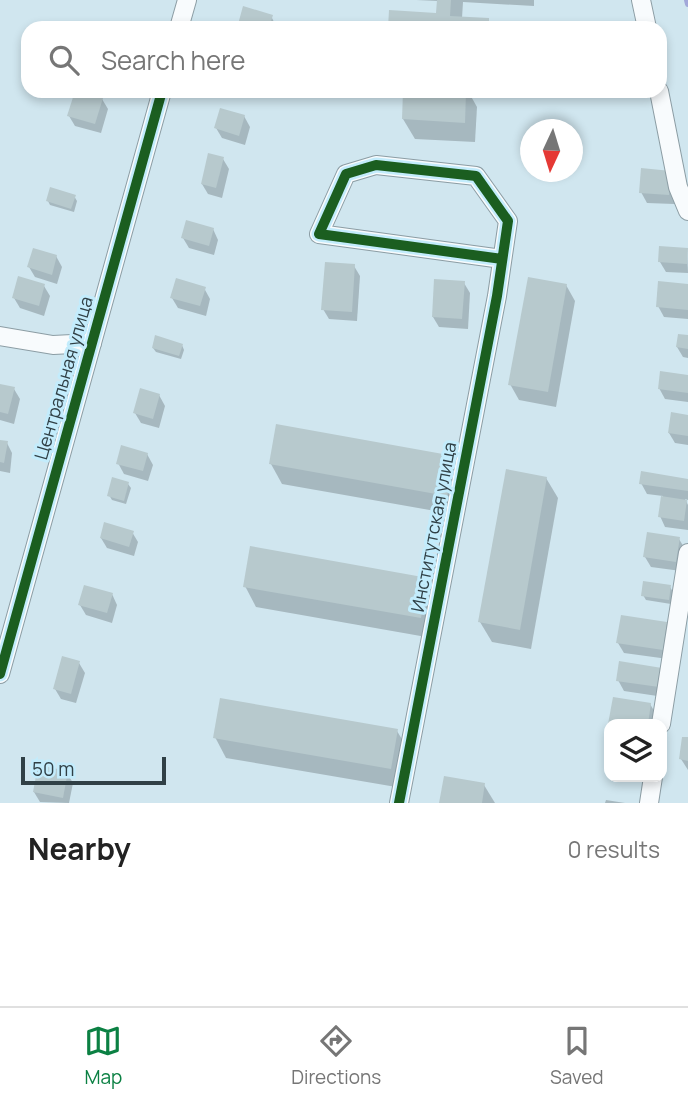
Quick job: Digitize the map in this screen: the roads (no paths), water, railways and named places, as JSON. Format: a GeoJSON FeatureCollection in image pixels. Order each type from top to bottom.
{"type":"FeatureCollection","features":[{"type":"Feature","properties":{"kind":"street"},"geometry":{"type":"LineString","coordinates":[[181,21],[187,0]]}},
{"type":"Feature","properties":{"kind":"street"},"geometry":{"type":"LineString","coordinates":[[641,0],[646,21]]}},
{"type":"Feature","properties":{"kind":"street","name":"Центральная улица"},"geometry":{"type":"LineString","coordinates":[[0,674],[160,98]]}},
{"type":"Feature","properties":{"kind":"street"},"geometry":{"type":"LineString","coordinates":[[660,98],[678,187],[688,211]]}},
{"type":"Feature","properties":{"kind":"street","name":"Институтская улица"},"geometry":{"type":"LineString","coordinates":[[399,803],[497,296],[508,221],[476,176],[376,164],[346,174],[319,234],[502,259]]}},
{"type":"Feature","properties":{"kind":"street"},"geometry":{"type":"LineString","coordinates":[[0,336],[53,345],[92,343]]}},
{"type":"Feature","properties":{"kind":"street"},"geometry":{"type":"LineString","coordinates":[[662,719],[688,553]]}},
{"type":"Feature","properties":{"kind":"street"},"geometry":{"type":"LineString","coordinates":[[649,803],[652,782]]}},
{"type":"Feature","properties":{"kind":"waterway"},"geometry":{"type":"LineString","coordinates":[[687,0],[688,4]]}}]}
